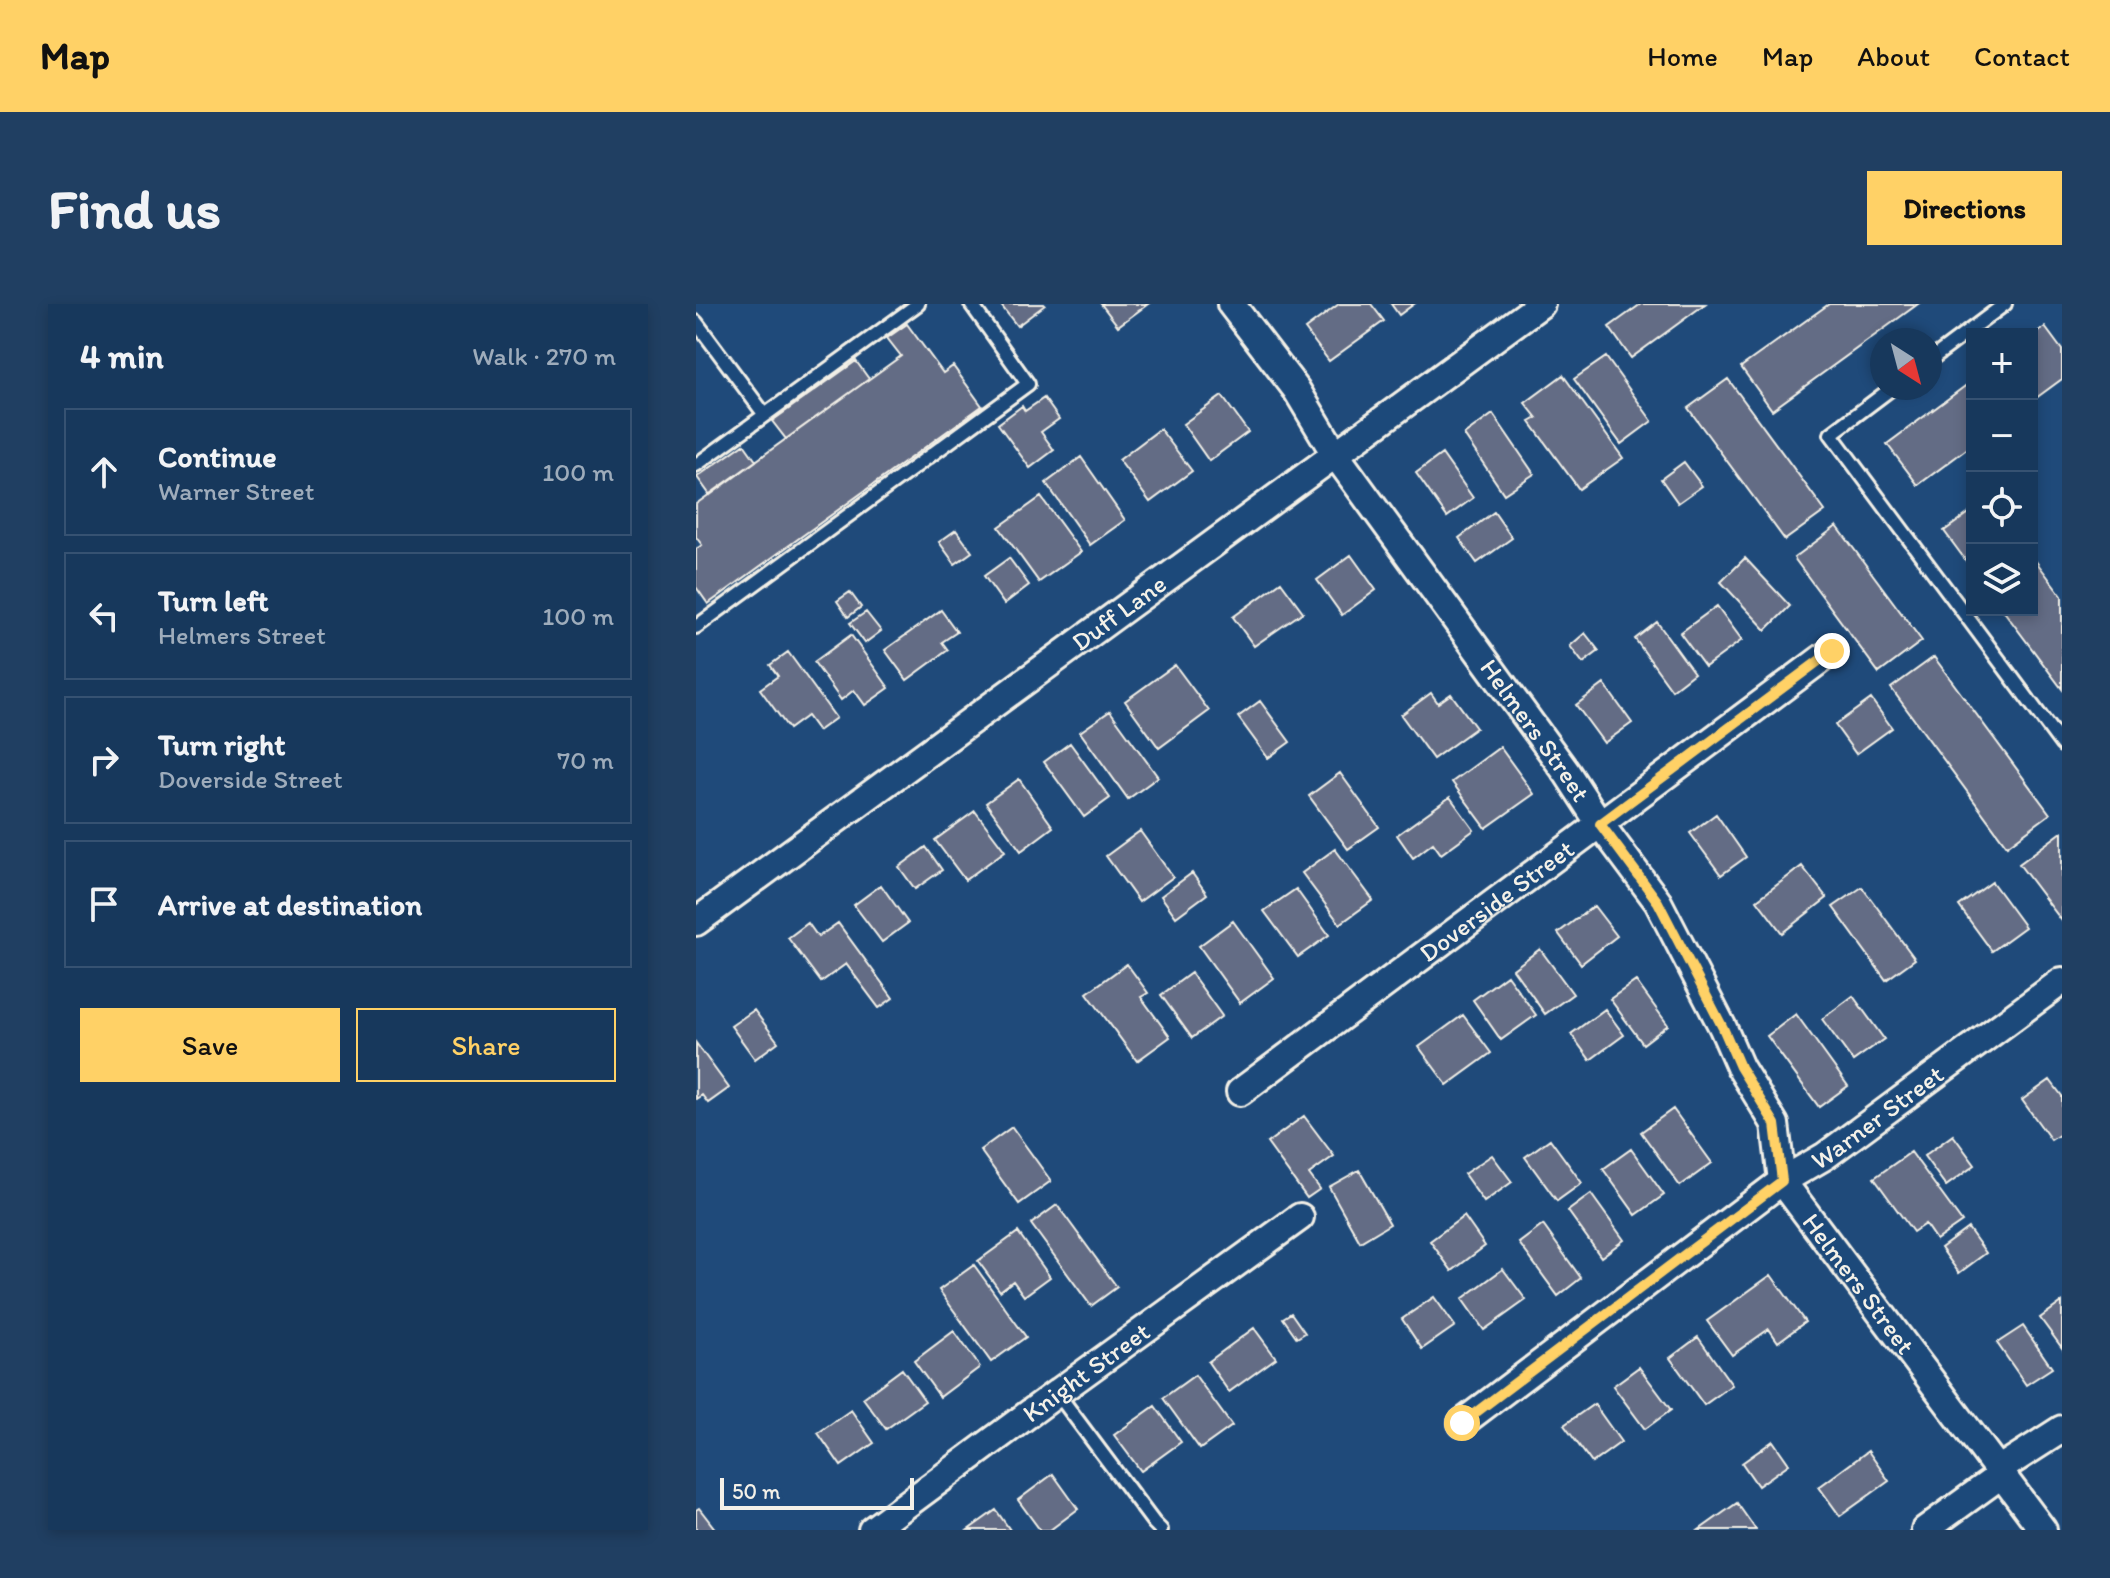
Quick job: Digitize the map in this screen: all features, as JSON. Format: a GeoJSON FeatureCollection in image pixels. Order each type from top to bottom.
{"type":"FeatureCollection","features":[{"type":"Feature","properties":{"kind":"street","name":"Helmers Street"},"geometry":{"type":"LineString","coordinates":[[1231,304],[1296,389],[1335,454],[1658,902],[1740,1067],[1775,1124],[1782,1181],[2043,1530]]}},
{"type":"Feature","properties":{"kind":"street","name":"Duff Lane"},"geometry":{"type":"LineString","coordinates":[[696,922],[1541,304]]}},
{"type":"Feature","properties":{"kind":"street","name":"Doverside Street"},"geometry":{"type":"LineString","coordinates":[[1240,1092],[1832,651]]}},
{"type":"Feature","properties":{"kind":"street","name":"Warner Street"},"geometry":{"type":"LineString","coordinates":[[1462,1423],[1782,1181],[1825,1156],[2062,981]]}},
{"type":"Feature","properties":{"kind":"street","name":"Knight Street"},"geometry":{"type":"LineString","coordinates":[[872,1530],[1300,1217]]}},
{"type":"Feature","properties":{"kind":"street"},"geometry":{"type":"LineString","coordinates":[[1925,1530],[1994,1480],[1998,1470],[2062,1429]]}},
{"type":"Feature","properties":{"kind":"lane"},"geometry":{"type":"LineString","coordinates":[[696,465],[918,304]]}},
{"type":"Feature","properties":{"kind":"lane"},"geometry":{"type":"LineString","coordinates":[[698,621],[1028,384],[971,304]]}},
{"type":"Feature","properties":{"kind":"lane"},"geometry":{"type":"LineString","coordinates":[[1942,351],[2005,304]]}},
{"type":"Feature","properties":{"kind":"lane"},"geometry":{"type":"LineString","coordinates":[[696,322],[765,415]]}},
{"type":"Feature","properties":{"kind":"lane"},"geometry":{"type":"LineString","coordinates":[[1876,400],[1831,434],[2062,745]]}},
{"type":"Feature","properties":{"kind":"lane"},"geometry":{"type":"LineString","coordinates":[[1057,1393],[1161,1530]]}},
{"type":"Feature","properties":{"kind":"building"},"geometry":{"type":"Polygon","coordinates":[[[1000,304],[1044,304],[1045,305],[1017,326],[1000,304]]]}},
{"type":"Feature","properties":{"kind":"building"},"geometry":{"type":"Polygon","coordinates":[[[1101,304],[1148,304],[1118,326],[1101,304]]]}},
{"type":"Feature","properties":{"kind":"building"},"geometry":{"type":"Polygon","coordinates":[[[1339,304],[1371,304],[1384,321],[1329,361],[1305,329],[1339,304]]]}},
{"type":"Feature","properties":{"kind":"building"},"geometry":{"type":"Polygon","coordinates":[[[1391,304],[1414,304],[1399,315],[1391,304]]]}},
{"type":"Feature","properties":{"kind":"building"},"geometry":{"type":"Polygon","coordinates":[[[1641,304],[1705,304],[1631,358],[1609,327],[1641,304]]]}},
{"type":"Feature","properties":{"kind":"building"},"geometry":{"type":"Polygon","coordinates":[[[1829,304],[1918,304],[1885,328],[1870,328],[1870,339],[1772,410],[1741,367],[1829,304]]]}},
{"type":"Feature","properties":{"kind":"building"},"geometry":{"type":"Polygon","coordinates":[[[907,324],[943,373],[953,366],[982,406],[708,604],[696,587],[696,549],[702,545],[696,537],[696,504],[901,356],[887,338],[907,324]]]}},
{"type":"Feature","properties":{"kind":"building"},"geometry":{"type":"Polygon","coordinates":[[[2045,327],[2062,350],[2062,379],[2038,397],[2038,332],[2045,327]]]}},
{"type":"Feature","properties":{"kind":"building"},"geometry":{"type":"Polygon","coordinates":[[[1606,357],[1652,421],[1621,444],[1574,379],[1606,357]]]}},
{"type":"Feature","properties":{"kind":"building"},"geometry":{"type":"Polygon","coordinates":[[[856,361],[869,379],[786,439],[772,421],[856,361]]]}},
{"type":"Feature","properties":{"kind":"building"},"geometry":{"type":"Polygon","coordinates":[[[1563,375],[1623,458],[1579,489],[1530,422],[1537,418],[1525,403],[1563,375]]]}},
{"type":"Feature","properties":{"kind":"building"},"geometry":{"type":"Polygon","coordinates":[[[1728,379],[1825,511],[1785,540],[1688,408],[1728,379]]]}},
{"type":"Feature","properties":{"kind":"building"},"geometry":{"type":"Polygon","coordinates":[[[1966,385],[1966,449],[1918,485],[1887,444],[1966,385]]]}},
{"type":"Feature","properties":{"kind":"building"},"geometry":{"type":"Polygon","coordinates":[[[1222,396],[1248,432],[1209,461],[1183,424],[1222,396]]]}},
{"type":"Feature","properties":{"kind":"building"},"geometry":{"type":"Polygon","coordinates":[[[1044,398],[1059,419],[1041,432],[1054,450],[1030,468],[998,424],[1022,406],[1025,411],[1044,398]]]}},
{"type":"Feature","properties":{"kind":"building"},"geometry":{"type":"Polygon","coordinates":[[[1493,414],[1534,474],[1504,494],[1464,435],[1493,414]]]}},
{"type":"Feature","properties":{"kind":"building"},"geometry":{"type":"Polygon","coordinates":[[[1160,429],[1192,471],[1150,502],[1119,460],[1160,429]]]}},
{"type":"Feature","properties":{"kind":"building"},"geometry":{"type":"Polygon","coordinates":[[[744,444],[756,461],[710,495],[697,477],[744,444]]]}},
{"type":"Feature","properties":{"kind":"building"},"geometry":{"type":"Polygon","coordinates":[[[1442,454],[1473,498],[1447,517],[1416,473],[1442,454]]]}},
{"type":"Feature","properties":{"kind":"building"},"geometry":{"type":"Polygon","coordinates":[[[1081,457],[1125,520],[1090,545],[1046,483],[1081,457]]]}},
{"type":"Feature","properties":{"kind":"building"},"geometry":{"type":"Polygon","coordinates":[[[1684,462],[1702,486],[1678,503],[1661,479],[1684,462]]]}},
{"type":"Feature","properties":{"kind":"building"},"geometry":{"type":"Polygon","coordinates":[[[1041,497],[1081,552],[1039,582],[999,527],[1041,497]]]}},
{"type":"Feature","properties":{"kind":"building"},"geometry":{"type":"Polygon","coordinates":[[[1494,512],[1512,538],[1477,563],[1459,538],[1494,512]]]}},
{"type":"Feature","properties":{"kind":"building"},"geometry":{"type":"Polygon","coordinates":[[[1966,515],[1966,561],[1944,531],[1966,515]]]}},
{"type":"Feature","properties":{"kind":"building"},"geometry":{"type":"Polygon","coordinates":[[[1837,526],[1922,641],[1879,673],[1794,558],[1837,526]]]}},
{"type":"Feature","properties":{"kind":"building"},"geometry":{"type":"Polygon","coordinates":[[[956,530],[972,552],[955,564],[939,542],[956,530]]]}},
{"type":"Feature","properties":{"kind":"building"},"geometry":{"type":"Polygon","coordinates":[[[1351,555],[1376,590],[1342,615],[1317,580],[1351,555]]]}},
{"type":"Feature","properties":{"kind":"building"},"geometry":{"type":"Polygon","coordinates":[[[1009,558],[1029,585],[1004,604],[984,576],[1009,558]]]}},
{"type":"Feature","properties":{"kind":"building"},"geometry":{"type":"Polygon","coordinates":[[[1745,558],[1790,606],[1766,630],[1721,582],[1745,558]]]}},
{"type":"Feature","properties":{"kind":"building"},"geometry":{"type":"Polygon","coordinates":[[[2038,564],[2062,596],[2062,689],[2007,616],[2038,616],[2038,564]]]}},
{"type":"Feature","properties":{"kind":"building"},"geometry":{"type":"Polygon","coordinates":[[[1281,582],[1303,612],[1254,646],[1233,617],[1281,582]]]}},
{"type":"Feature","properties":{"kind":"building"},"geometry":{"type":"Polygon","coordinates":[[[850,592],[861,607],[848,617],[837,601],[850,592]]]}},
{"type":"Feature","properties":{"kind":"building"},"geometry":{"type":"Polygon","coordinates":[[[1717,606],[1742,640],[1705,667],[1680,633],[1717,606]]]}},
{"type":"Feature","properties":{"kind":"building"},"geometry":{"type":"Polygon","coordinates":[[[941,610],[957,632],[942,642],[948,650],[907,680],[885,650],[941,610]]]}},
{"type":"Feature","properties":{"kind":"building"},"geometry":{"type":"Polygon","coordinates":[[[866,612],[881,631],[865,643],[850,623],[866,612]]]}},
{"type":"Feature","properties":{"kind":"building"},"geometry":{"type":"Polygon","coordinates":[[[1657,622],[1694,673],[1672,690],[1635,639],[1657,622]]]}},
{"type":"Feature","properties":{"kind":"building"},"geometry":{"type":"Polygon","coordinates":[[[1585,633],[1599,651],[1583,663],[1570,646],[1585,633]]]}},
{"type":"Feature","properties":{"kind":"building"},"geometry":{"type":"Polygon","coordinates":[[[851,635],[889,688],[865,705],[854,690],[841,700],[814,662],[851,635]]]}},
{"type":"Feature","properties":{"kind":"building"},"geometry":{"type":"Polygon","coordinates":[[[788,652],[836,718],[818,731],[807,716],[789,729],[760,689],[778,676],[770,665],[788,652]]]}},
{"type":"Feature","properties":{"kind":"building"},"geometry":{"type":"Polygon","coordinates":[[[1934,657],[2050,814],[2007,846],[1891,688],[1934,657]]]}},
{"type":"Feature","properties":{"kind":"building"},"geometry":{"type":"Polygon","coordinates":[[[1175,665],[1209,711],[1159,748],[1125,701],[1175,665]]]}},
{"type":"Feature","properties":{"kind":"building"},"geometry":{"type":"Polygon","coordinates":[[[1604,684],[1632,723],[1604,743],[1576,705],[1604,684]]]}},
{"type":"Feature","properties":{"kind":"building"},"geometry":{"type":"Polygon","coordinates":[[[1431,693],[1438,703],[1451,694],[1476,728],[1433,759],[1401,715],[1431,693]]]}},
{"type":"Feature","properties":{"kind":"building"},"geometry":{"type":"Polygon","coordinates":[[[1871,699],[1892,728],[1856,754],[1835,725],[1871,699]]]}},
{"type":"Feature","properties":{"kind":"building"},"geometry":{"type":"Polygon","coordinates":[[[1260,701],[1290,742],[1268,758],[1238,717],[1260,701]]]}},
{"type":"Feature","properties":{"kind":"building"},"geometry":{"type":"Polygon","coordinates":[[[1110,711],[1158,777],[1128,799],[1080,732],[1110,711]]]}},
{"type":"Feature","properties":{"kind":"building"},"geometry":{"type":"Polygon","coordinates":[[[1070,743],[1110,798],[1084,817],[1044,762],[1070,743]]]}},
{"type":"Feature","properties":{"kind":"building"},"geometry":{"type":"Polygon","coordinates":[[[1500,747],[1534,794],[1486,828],[1452,782],[1500,747]]]}},
{"type":"Feature","properties":{"kind":"building"},"geometry":{"type":"Polygon","coordinates":[[[1340,773],[1379,827],[1348,849],[1309,796],[1340,773]]]}},
{"type":"Feature","properties":{"kind":"building"},"geometry":{"type":"Polygon","coordinates":[[[1019,779],[1053,827],[1021,851],[986,803],[1019,779]]]}},
{"type":"Feature","properties":{"kind":"building"},"geometry":{"type":"Polygon","coordinates":[[[1450,797],[1474,830],[1441,854],[1433,843],[1413,858],[1397,835],[1450,797]]]}},
{"type":"Feature","properties":{"kind":"building"},"geometry":{"type":"Polygon","coordinates":[[[975,811],[1005,851],[965,880],[935,840],[975,811]]]}},
{"type":"Feature","properties":{"kind":"building"},"geometry":{"type":"Polygon","coordinates":[[[1716,814],[1746,857],[1721,875],[1690,833],[1716,814]]]}},
{"type":"Feature","properties":{"kind":"building"},"geometry":{"type":"Polygon","coordinates":[[[1140,831],[1173,877],[1139,902],[1106,856],[1140,831]]]}},
{"type":"Feature","properties":{"kind":"building"},"geometry":{"type":"Polygon","coordinates":[[[2062,832],[2062,921],[2019,864],[2062,832]]]}},
{"type":"Feature","properties":{"kind":"building"},"geometry":{"type":"Polygon","coordinates":[[[926,847],[942,870],[915,889],[899,867],[926,847]]]}},
{"type":"Feature","properties":{"kind":"building"},"geometry":{"type":"Polygon","coordinates":[[[1335,849],[1373,900],[1340,924],[1302,873],[1335,849]]]}},
{"type":"Feature","properties":{"kind":"building"},"geometry":{"type":"Polygon","coordinates":[[[1802,866],[1827,898],[1782,933],[1757,900],[1802,866]]]}},
{"type":"Feature","properties":{"kind":"building"},"geometry":{"type":"Polygon","coordinates":[[[1192,873],[1207,894],[1176,917],[1161,896],[1192,873]]]}},
{"type":"Feature","properties":{"kind":"building"},"geometry":{"type":"Polygon","coordinates":[[[1992,882],[2025,927],[1992,951],[1959,906],[1992,882]]]}},
{"type":"Feature","properties":{"kind":"building"},"geometry":{"type":"Polygon","coordinates":[[[881,885],[908,923],[882,942],[854,905],[881,885]]]}},
{"type":"Feature","properties":{"kind":"building"},"geometry":{"type":"Polygon","coordinates":[[[1862,887],[1915,959],[1886,980],[1833,907],[1862,887]]]}},
{"type":"Feature","properties":{"kind":"building"},"geometry":{"type":"Polygon","coordinates":[[[1296,889],[1329,935],[1298,957],[1264,911],[1296,889]]]}},
{"type":"Feature","properties":{"kind":"building"},"geometry":{"type":"Polygon","coordinates":[[[1594,906],[1617,936],[1581,964],[1558,933],[1594,906]]]}},
{"type":"Feature","properties":{"kind":"building"},"geometry":{"type":"Polygon","coordinates":[[[1233,921],[1274,978],[1240,1003],[1199,946],[1233,921]]]}},
{"type":"Feature","properties":{"kind":"building"},"geometry":{"type":"Polygon","coordinates":[[[808,923],[818,937],[838,923],[893,998],[879,1008],[846,964],[821,982],[788,938],[808,923]]]}},
{"type":"Feature","properties":{"kind":"building"},"geometry":{"type":"Polygon","coordinates":[[[1540,949],[1573,994],[1545,1014],[1513,969],[1540,949]]]}},
{"type":"Feature","properties":{"kind":"building"},"geometry":{"type":"Polygon","coordinates":[[[1127,964],[1148,993],[1141,997],[1170,1037],[1137,1061],[1087,993],[1127,964]]]}},
{"type":"Feature","properties":{"kind":"building"},"geometry":{"type":"Polygon","coordinates":[[[1191,973],[1222,1016],[1192,1038],[1161,995],[1191,973]]]}},
{"type":"Feature","properties":{"kind":"building"},"geometry":{"type":"Polygon","coordinates":[[[1507,975],[1536,1015],[1501,1040],[1473,1000],[1507,975]]]}},
{"type":"Feature","properties":{"kind":"building"},"geometry":{"type":"Polygon","coordinates":[[[1636,981],[1668,1025],[1643,1044],[1610,999],[1636,981]]]}},
{"type":"Feature","properties":{"kind":"building"},"geometry":{"type":"Polygon","coordinates":[[[1853,996],[1884,1039],[1853,1061],[1822,1019],[1853,996]]]}},
{"type":"Feature","properties":{"kind":"building"},"geometry":{"type":"Polygon","coordinates":[[[1605,1009],[1624,1035],[1590,1060],[1571,1034],[1605,1009]]]}},
{"type":"Feature","properties":{"kind":"building"},"geometry":{"type":"Polygon","coordinates":[[[754,1010],[778,1042],[755,1059],[731,1026],[754,1010]]]}},
{"type":"Feature","properties":{"kind":"building"},"geometry":{"type":"Polygon","coordinates":[[[1796,1014],[1848,1086],[1819,1107],[1767,1036],[1796,1014]]]}},
{"type":"Feature","properties":{"kind":"building"},"geometry":{"type":"Polygon","coordinates":[[[1463,1015],[1491,1053],[1447,1085],[1419,1047],[1463,1015]]]}},
{"type":"Feature","properties":{"kind":"building"},"geometry":{"type":"Polygon","coordinates":[[[696,1043],[729,1088],[708,1103],[702,1095],[696,1099],[696,1043]]]}},
{"type":"Feature","properties":{"kind":"building"},"geometry":{"type":"Polygon","coordinates":[[[2050,1080],[2062,1096],[2062,1133],[2051,1140],[2022,1100],[2050,1080]]]}},
{"type":"Feature","properties":{"kind":"building"},"geometry":{"type":"Polygon","coordinates":[[[1673,1109],[1712,1163],[1680,1186],[1641,1132],[1673,1109]]]}},
{"type":"Feature","properties":{"kind":"building"},"geometry":{"type":"Polygon","coordinates":[[[1304,1116],[1334,1156],[1309,1174],[1320,1189],[1307,1198],[1267,1143],[1304,1116]]]}},
{"type":"Feature","properties":{"kind":"building"},"geometry":{"type":"Polygon","coordinates":[[[1012,1127],[1051,1181],[1019,1204],[980,1150],[1012,1127]]]}},
{"type":"Feature","properties":{"kind":"building"},"geometry":{"type":"Polygon","coordinates":[[[1953,1135],[1975,1165],[1946,1186],[1924,1156],[1953,1135]]]}},
{"type":"Feature","properties":{"kind":"building"},"geometry":{"type":"Polygon","coordinates":[[[1550,1139],[1582,1183],[1557,1201],[1525,1157],[1550,1139]]]}},
{"type":"Feature","properties":{"kind":"building"},"geometry":{"type":"Polygon","coordinates":[[[1631,1149],[1664,1195],[1636,1215],[1603,1169],[1631,1149]]]}},
{"type":"Feature","properties":{"kind":"building"},"geometry":{"type":"Polygon","coordinates":[[[1911,1152],[1962,1222],[1936,1240],[1925,1224],[1913,1232],[1874,1178],[1911,1152]]]}},
{"type":"Feature","properties":{"kind":"building"},"geometry":{"type":"Polygon","coordinates":[[[1492,1155],[1512,1182],[1484,1202],[1464,1174],[1492,1155]]]}},
{"type":"Feature","properties":{"kind":"building"},"geometry":{"type":"Polygon","coordinates":[[[1359,1170],[1390,1224],[1360,1242],[1329,1187],[1359,1170]]]}},
{"type":"Feature","properties":{"kind":"building"},"geometry":{"type":"Polygon","coordinates":[[[1591,1194],[1624,1240],[1601,1257],[1568,1211],[1591,1194]]]}},
{"type":"Feature","properties":{"kind":"building"},"geometry":{"type":"Polygon","coordinates":[[[1057,1205],[1117,1287],[1091,1306],[1031,1224],[1057,1205]]]}},
{"type":"Feature","properties":{"kind":"building"},"geometry":{"type":"Polygon","coordinates":[[[1464,1216],[1485,1246],[1452,1271],[1430,1241],[1464,1216]]]}},
{"type":"Feature","properties":{"kind":"building"},"geometry":{"type":"Polygon","coordinates":[[[1543,1225],[1581,1278],[1558,1296],[1519,1243],[1543,1225]]]}},
{"type":"Feature","properties":{"kind":"building"},"geometry":{"type":"Polygon","coordinates":[[[1968,1228],[1986,1253],[1959,1273],[1941,1248],[1968,1228]]]}},
{"type":"Feature","properties":{"kind":"building"},"geometry":{"type":"Polygon","coordinates":[[[1018,1232],[1050,1277],[1024,1296],[1013,1281],[1000,1291],[978,1261],[1018,1232]]]}},
{"type":"Feature","properties":{"kind":"building"},"geometry":{"type":"Polygon","coordinates":[[[974,1265],[1026,1337],[991,1362],[939,1290],[974,1265]]]}},
{"type":"Feature","properties":{"kind":"building"},"geometry":{"type":"Polygon","coordinates":[[[1503,1269],[1526,1300],[1484,1330],[1462,1299],[1503,1269]]]}},
{"type":"Feature","properties":{"kind":"building"},"geometry":{"type":"Polygon","coordinates":[[[1771,1275],[1805,1322],[1778,1342],[1769,1329],[1732,1355],[1707,1321],[1771,1275]]]}},
{"type":"Feature","properties":{"kind":"building"},"geometry":{"type":"Polygon","coordinates":[[[1434,1297],[1455,1326],[1422,1349],[1402,1319],[1434,1297]]]}},
{"type":"Feature","properties":{"kind":"building"},"geometry":{"type":"Polygon","coordinates":[[[2062,1302],[2062,1348],[2040,1318],[2062,1302]]]}},
{"type":"Feature","properties":{"kind":"building"},"geometry":{"type":"Polygon","coordinates":[[[1291,1313],[1305,1333],[1297,1338],[1283,1318],[1291,1313]]]}},
{"type":"Feature","properties":{"kind":"building"},"geometry":{"type":"Polygon","coordinates":[[[2023,1326],[2052,1368],[2026,1385],[1997,1343],[2023,1326]]]}},
{"type":"Feature","properties":{"kind":"building"},"geometry":{"type":"Polygon","coordinates":[[[1254,1328],[1276,1358],[1229,1392],[1208,1362],[1254,1328]]]}},
{"type":"Feature","properties":{"kind":"building"},"geometry":{"type":"Polygon","coordinates":[[[954,1331],[980,1367],[940,1397],[914,1361],[954,1331]]]}},
{"type":"Feature","properties":{"kind":"building"},"geometry":{"type":"Polygon","coordinates":[[[1698,1337],[1732,1385],[1704,1405],[1670,1358],[1698,1337]]]}},
{"type":"Feature","properties":{"kind":"building"},"geometry":{"type":"Polygon","coordinates":[[[1639,1367],[1671,1410],[1645,1429],[1613,1386],[1639,1367]]]}},
{"type":"Feature","properties":{"kind":"building"},"geometry":{"type":"Polygon","coordinates":[[[902,1369],[925,1401],[886,1429],[863,1398],[902,1369]]]}},
{"type":"Feature","properties":{"kind":"building"},"geometry":{"type":"Polygon","coordinates":[[[1195,1375],[1232,1426],[1200,1449],[1163,1398],[1195,1375]]]}},
{"type":"Feature","properties":{"kind":"building"},"geometry":{"type":"Polygon","coordinates":[[[1594,1404],[1621,1442],[1592,1463],[1564,1425],[1594,1404]]]}},
{"type":"Feature","properties":{"kind":"building"},"geometry":{"type":"Polygon","coordinates":[[[1155,1406],[1181,1442],[1141,1471],[1114,1435],[1155,1406]]]}},
{"type":"Feature","properties":{"kind":"building"},"geometry":{"type":"Polygon","coordinates":[[[851,1410],[874,1443],[841,1466],[818,1433],[851,1410]]]}},
{"type":"Feature","properties":{"kind":"building"},"geometry":{"type":"Polygon","coordinates":[[[1773,1441],[1789,1464],[1758,1486],[1742,1463],[1773,1441]]]}},
{"type":"Feature","properties":{"kind":"building"},"geometry":{"type":"Polygon","coordinates":[[[1868,1451],[1889,1481],[1840,1516],[1819,1487],[1868,1451]]]}},
{"type":"Feature","properties":{"kind":"building"},"geometry":{"type":"Polygon","coordinates":[[[1053,1474],[1078,1509],[1050,1530],[1040,1530],[1018,1500],[1053,1474]]]}},
{"type":"Feature","properties":{"kind":"building"},"geometry":{"type":"Polygon","coordinates":[[[1737,1503],[1756,1530],[1699,1530],[1737,1503]]]}},
{"type":"Feature","properties":{"kind":"building"},"geometry":{"type":"Polygon","coordinates":[[[699,1508],[716,1530],[696,1530],[696,1510],[699,1508]]]}},
{"type":"Feature","properties":{"kind":"building"},"geometry":{"type":"Polygon","coordinates":[[[996,1510],[1010,1530],[968,1530],[996,1510]]]}},
{"type":"Feature","properties":{"kind":"route"},"geometry":{"type":"LineString","coordinates":[[1462,1423],[1782,1181],[1775,1124],[1740,1067],[1658,902],[1600,824],[1832,651]]}}]}
